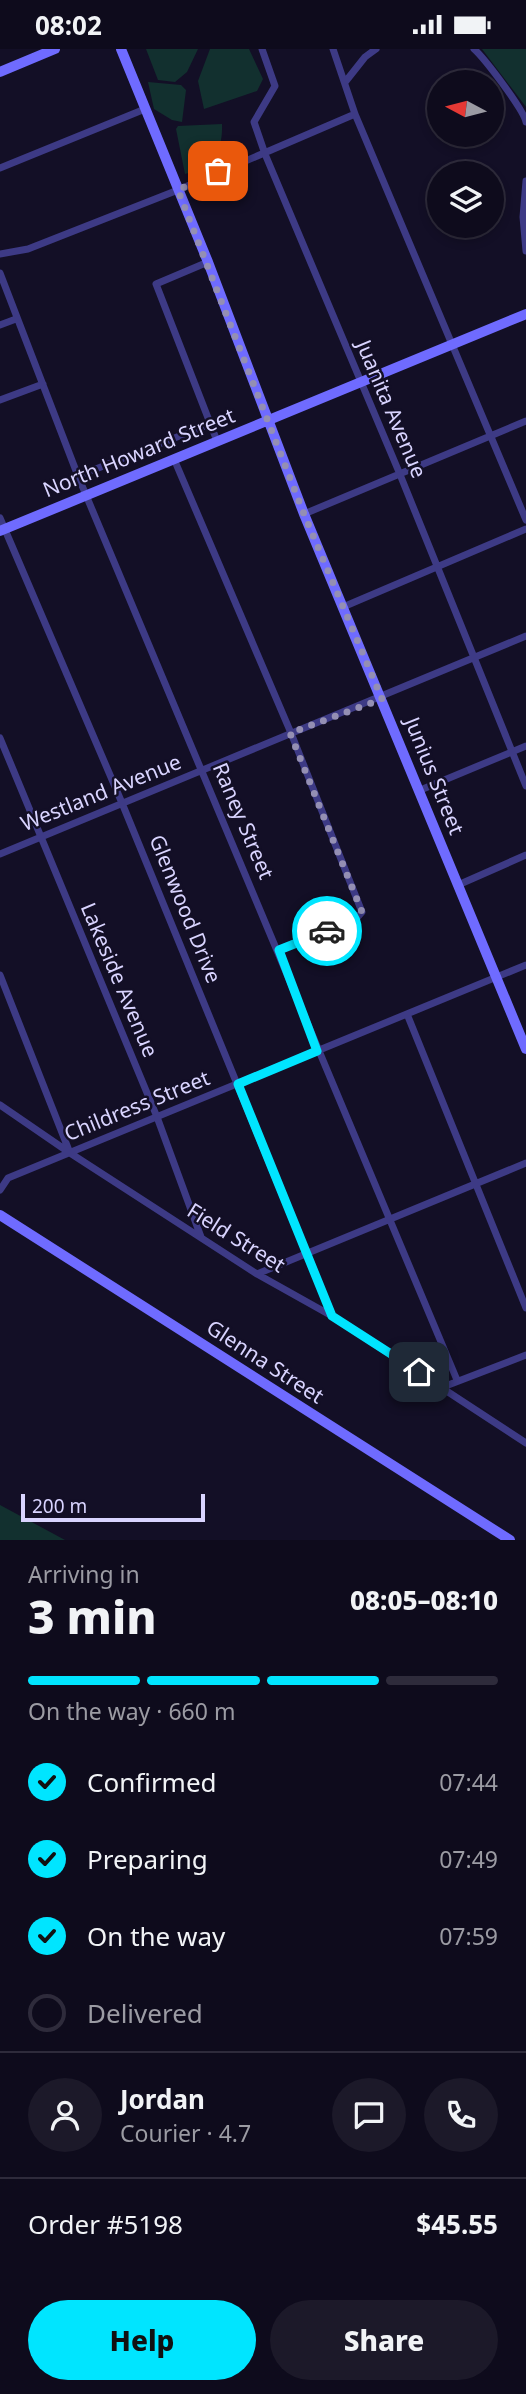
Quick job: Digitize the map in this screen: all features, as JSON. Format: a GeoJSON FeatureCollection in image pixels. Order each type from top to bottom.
{"type":"FeatureCollection","features":[{"type":"Feature","properties":{"kind":"street"},"geometry":{"type":"LineString","coordinates":[[0,72],[55,49]]}},
{"type":"Feature","properties":{"kind":"street","name":"Junius Street"},"geometry":{"type":"LineString","coordinates":[[121,49],[208,262],[304,514],[525,1045]]}},
{"type":"Feature","properties":{"kind":"street","name":"Juanita Avenue"},"geometry":{"type":"LineString","coordinates":[[262,49],[275,86],[254,122],[265,154],[476,658],[526,786]]}},
{"type":"Feature","properties":{"kind":"street"},"geometry":{"type":"LineString","coordinates":[[333,49],[355,114],[526,520]]}},
{"type":"Feature","properties":{"kind":"street"},"geometry":{"type":"LineString","coordinates":[[346,81],[365,57],[376,49]]}},
{"type":"Feature","properties":{"kind":"street"},"geometry":{"type":"LineString","coordinates":[[474,49],[495,71],[526,122]]}},
{"type":"Feature","properties":{"kind":"street"},"geometry":{"type":"LineString","coordinates":[[0,168],[145,109]]}},
{"type":"Feature","properties":{"kind":"street"},"geometry":{"type":"LineString","coordinates":[[0,254],[28,249],[178,190],[355,114]]}},
{"type":"Feature","properties":{"kind":"street"},"geometry":{"type":"LineString","coordinates":[[526,181],[523,217],[526,251]]}},
{"type":"Feature","properties":{"kind":"street"},"geometry":{"type":"LineString","coordinates":[[208,262],[156,284],[217,442]]}},
{"type":"Feature","properties":{"kind":"street","name":"Raney Street"},"geometry":{"type":"LineString","coordinates":[[0,273],[78,476],[457,1380]]}},
{"type":"Feature","properties":{"kind":"street","name":"North Howard Street"},"geometry":{"type":"LineString","coordinates":[[3,530],[526,314]]}},
{"type":"Feature","properties":{"kind":"street"},"geometry":{"type":"LineString","coordinates":[[0,325],[16,319]]}},
{"type":"Feature","properties":{"kind":"street"},"geometry":{"type":"LineString","coordinates":[[0,400],[43,384]]}},
{"type":"Feature","properties":{"kind":"street"},"geometry":{"type":"LineString","coordinates":[[304,514],[526,421]]}},
{"type":"Feature","properties":{"kind":"street"},"geometry":{"type":"LineString","coordinates":[[78,476],[210,424]]}},
{"type":"Feature","properties":{"kind":"street"},"geometry":{"type":"LineString","coordinates":[[174,459],[290,733],[362,912],[356,919],[279,950]]}},
{"type":"Feature","properties":{"kind":"street","name":"Glenwood Drive"},"geometry":{"type":"LineString","coordinates":[[0,518],[122,803],[332,1316]]}},
{"type":"Feature","properties":{"kind":"street"},"geometry":{"type":"LineString","coordinates":[[343,607],[526,529]]}},
{"type":"Feature","properties":{"kind":"street","name":"Westland Avenue"},"geometry":{"type":"LineString","coordinates":[[0,854],[290,733],[382,699],[526,636]]}},
{"type":"Feature","properties":{"kind":"street","name":"Lakeside Avenue"},"geometry":{"type":"LineString","coordinates":[[0,738],[157,1117],[201,1238]]}},
{"type":"Feature","properties":{"kind":"street"},"geometry":{"type":"LineString","coordinates":[[418,791],[526,746]]}},
{"type":"Feature","properties":{"kind":"street"},"geometry":{"type":"LineString","coordinates":[[458,885],[526,855]]}},
{"type":"Feature","properties":{"kind":"street","name":"Childress Street"},"geometry":{"type":"LineString","coordinates":[[0,1190],[8,1178],[526,965]]}},
{"type":"Feature","properties":{"kind":"street"},"geometry":{"type":"LineString","coordinates":[[0,975],[69,1153]]}},
{"type":"Feature","properties":{"kind":"street"},"geometry":{"type":"LineString","coordinates":[[408,1014],[526,1308]]}},
{"type":"Feature","properties":{"kind":"street","name":"Field Street"},"geometry":{"type":"LineString","coordinates":[[0,1105],[69,1153],[257,1274],[332,1316],[526,1443]]}},
{"type":"Feature","properties":{"kind":"street"},"geometry":{"type":"LineString","coordinates":[[257,1274],[526,1163]]}},
{"type":"Feature","properties":{"kind":"street","name":"Glenna Street"},"geometry":{"type":"LineString","coordinates":[[0,1215],[510,1540]]}},
{"type":"Feature","properties":{"kind":"street"},"geometry":{"type":"LineString","coordinates":[[443,1387],[526,1355]]}},
{"type":"Feature","properties":{"kind":"green space"},"geometry":{"type":"Polygon","coordinates":[[[146,49],[198,49],[187,72],[175,82],[158,80],[146,49]]]}},
{"type":"Feature","properties":{"kind":"green space"},"geometry":{"type":"Polygon","coordinates":[[[210,49],[249,49],[263,79],[257,91],[204,109],[198,81],[210,49]]]}},
{"type":"Feature","properties":{"kind":"green space"},"geometry":{"type":"Polygon","coordinates":[[[482,49],[526,49],[526,107],[504,78],[504,70],[498,70],[482,49]]]}},
{"type":"Feature","properties":{"kind":"green space"},"geometry":{"type":"Polygon","coordinates":[[[148,82],[181,85],[186,90],[182,122],[172,120],[154,109],[148,82]]]}},
{"type":"Feature","properties":{"kind":"green space"},"geometry":{"type":"Polygon","coordinates":[[[222,124],[220,143],[214,157],[202,167],[185,174],[176,129],[178,126],[222,124]]]}},
{"type":"Feature","properties":{"kind":"green space"},"geometry":{"type":"Polygon","coordinates":[[[0,1505],[65,1540],[0,1540],[0,1505]]]}},
{"type":"Feature","properties":{"kind":"way so far"},"geometry":{"type":"LineString","coordinates":[[218,171],[178,190],[304,514],[382,699],[290,733],[362,912],[356,919],[327,931]]}},
{"type":"Feature","properties":{"kind":"route"},"geometry":{"type":"LineString","coordinates":[[327,931],[279,950],[317,1051],[238,1084],[332,1316],[419,1372]]}}]}
